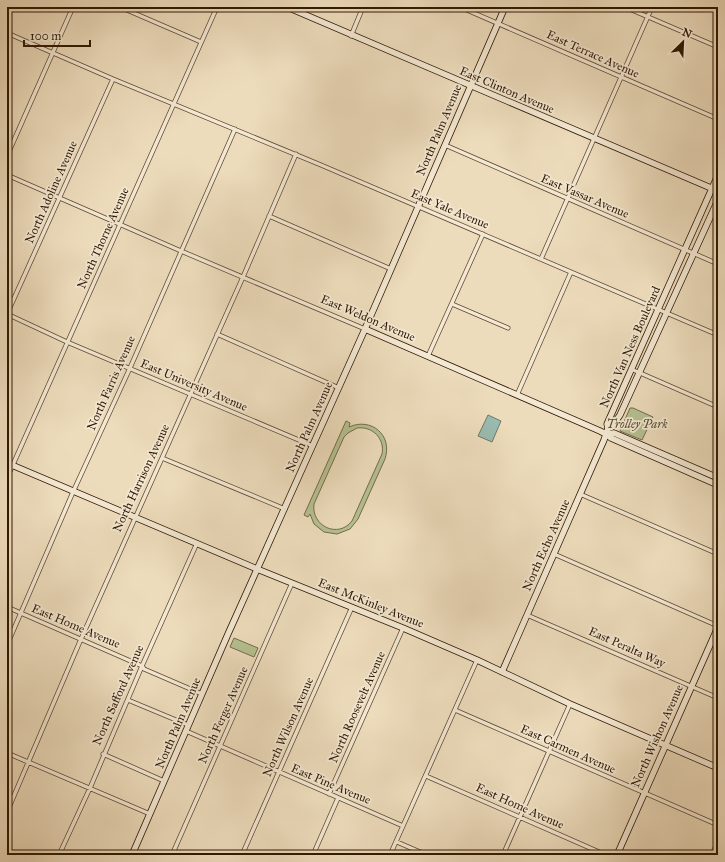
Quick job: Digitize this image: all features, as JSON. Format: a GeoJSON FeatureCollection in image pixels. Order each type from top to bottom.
{"type":"FeatureCollection","features":[{"type":"Feature","properties":{"kind":"main road","name":"East Clinton Avenue"},"geometry":{"type":"LineString","coordinates":[[289,7],[351,36],[718,192]]}},
{"type":"Feature","properties":{"kind":"main road","name":"North Palm Avenue"},"geometry":{"type":"LineString","coordinates":[[132,855],[228,634],[365,329],[505,7]]}},
{"type":"Feature","properties":{"kind":"main road","name":"North Van Ness Boulevard"},"geometry":{"type":"LineString","coordinates":[[607,431],[607,424],[718,175]]}},
{"type":"Feature","properties":{"kind":"main road","name":"North Van Ness Boulevard"},"geometry":{"type":"LineString","coordinates":[[607,431],[617,421],[718,200]]}},
{"type":"Feature","properties":{"kind":"main road","name":"East Weldon Avenue"},"geometry":{"type":"LineString","coordinates":[[365,329],[517,395],[614,433],[718,478]]}},
{"type":"Feature","properties":{"kind":"main road","name":"East Weldon Avenue"},"geometry":{"type":"LineString","coordinates":[[607,431],[611,438],[718,485]]}},
{"type":"Feature","properties":{"kind":"main road","name":"North Echo Avenue"},"geometry":{"type":"LineString","coordinates":[[502,672],[607,431]]}},
{"type":"Feature","properties":{"kind":"main road"},"geometry":{"type":"LineString","coordinates":[[674,466],[677,460]]}},
{"type":"Feature","properties":{"kind":"main road","name":"East McKinley Avenue"},"geometry":{"type":"LineString","coordinates":[[10,465],[257,569],[404,628],[477,660],[570,704],[718,768]]}},
{"type":"Feature","properties":{"kind":"main road","name":"North Wishon Avenue"},"geometry":{"type":"LineString","coordinates":[[616,855],[718,626]]}},
{"type":"Feature","properties":{"kind":"street"},"geometry":{"type":"LineString","coordinates":[[7,156],[73,7]]}},
{"type":"Feature","properties":{"kind":"street"},"geometry":{"type":"LineString","coordinates":[[120,7],[201,42]]}},
{"type":"Feature","properties":{"kind":"street","name":"North Thorne Avenue"},"geometry":{"type":"LineString","coordinates":[[7,478],[10,465],[67,342],[217,7]]}},
{"type":"Feature","properties":{"kind":"street"},"geometry":{"type":"LineString","coordinates":[[351,36],[363,7]]}},
{"type":"Feature","properties":{"kind":"street","name":"East Terrace Avenue"},"geometry":{"type":"LineString","coordinates":[[460,7],[718,119]]}},
{"type":"Feature","properties":{"kind":"street"},"geometry":{"type":"LineString","coordinates":[[625,7],[718,47]]}},
{"type":"Feature","properties":{"kind":"street"},"geometry":{"type":"LineString","coordinates":[[541,259],[652,7]]}},
{"type":"Feature","properties":{"kind":"street","name":"East Yale Avenue"},"geometry":{"type":"LineString","coordinates":[[7,33],[113,79],[419,206],[718,335]]}},
{"type":"Feature","properties":{"kind":"street","name":"North Adoline Avenue"},"geometry":{"type":"LineString","coordinates":[[7,314],[113,79]]}},
{"type":"Feature","properties":{"kind":"street","name":"North Farris Avenue"},"geometry":{"type":"LineString","coordinates":[[7,645],[73,492],[130,368],[235,129]]}},
{"type":"Feature","properties":{"kind":"street","name":"East Vassar Avenue"},"geometry":{"type":"LineString","coordinates":[[445,145],[568,200],[718,264]]}},
{"type":"Feature","properties":{"kind":"street","name":"North Harrison Avenue"},"geometry":{"type":"LineString","coordinates":[[7,812],[134,517],[191,394],[296,154]]}},
{"type":"Feature","properties":{"kind":"street","name":"East Weldon Avenue"},"geometry":{"type":"LineString","coordinates":[[7,175],[365,329]]}},
{"type":"Feature","properties":{"kind":"street"},"geometry":{"type":"LineString","coordinates":[[269,216],[391,268]]}},
{"type":"Feature","properties":{"kind":"street"},"geometry":{"type":"LineString","coordinates":[[428,356],[483,234]]}},
{"type":"Feature","properties":{"kind":"street"},"geometry":{"type":"LineString","coordinates":[[517,395],[571,272]]}},
{"type":"Feature","properties":{"kind":"street"},"geometry":{"type":"LineString","coordinates":[[452,304],[508,328]]}},
{"type":"Feature","properties":{"kind":"street","name":"East University Avenue"},"geometry":{"type":"LineString","coordinates":[[7,314],[67,342],[313,447]]}},
{"type":"Feature","properties":{"kind":"street"},"geometry":{"type":"LineString","coordinates":[[217,334],[339,388]]}},
{"type":"Feature","properties":{"kind":"street"},"geometry":{"type":"LineString","coordinates":[[632,369],[718,407]]}},
{"type":"Feature","properties":{"kind":"street"},"geometry":{"type":"LineString","coordinates":[[162,458],[285,509]]}},
{"type":"Feature","properties":{"kind":"street"},"geometry":{"type":"LineString","coordinates":[[580,494],[718,554]]}},
{"type":"Feature","properties":{"kind":"street","name":"North Safford Avenue"},"geometry":{"type":"LineString","coordinates":[[59,855],[90,788],[103,754],[197,543]]}},
{"type":"Feature","properties":{"kind":"street"},"geometry":{"type":"LineString","coordinates":[[554,554],[718,626]]}},
{"type":"Feature","properties":{"kind":"street","name":"North Ferger Avenue"},"geometry":{"type":"LineString","coordinates":[[172,855],[292,583]]}},
{"type":"Feature","properties":{"kind":"street","name":"East Home Avenue"},"geometry":{"type":"LineString","coordinates":[[7,607],[202,694]]}},
{"type":"Feature","properties":{"kind":"street","name":"North Wilson Avenue"},"geometry":{"type":"LineString","coordinates":[[242,855],[352,607]]}},
{"type":"Feature","properties":{"kind":"street","name":"East Peralta Way"},"geometry":{"type":"LineString","coordinates":[[527,615],[718,698]]}},
{"type":"Feature","properties":{"kind":"street","name":"North Roosevelt Avenue"},"geometry":{"type":"LineString","coordinates":[[329,794],[404,628]]}},
{"type":"Feature","properties":{"kind":"street"},"geometry":{"type":"LineString","coordinates":[[390,855],[477,660]]}},
{"type":"Feature","properties":{"kind":"street"},"geometry":{"type":"LineString","coordinates":[[128,700],[188,725]]}},
{"type":"Feature","properties":{"kind":"street"},"geometry":{"type":"LineString","coordinates":[[503,855],[570,704]]}},
{"type":"Feature","properties":{"kind":"street","name":"East Carmen Avenue"},"geometry":{"type":"LineString","coordinates":[[455,710],[718,825]]}},
{"type":"Feature","properties":{"kind":"street","name":"East Pine Avenue"},"geometry":{"type":"LineString","coordinates":[[186,731],[403,826]]}},
{"type":"Feature","properties":{"kind":"street"},"geometry":{"type":"LineString","coordinates":[[7,753],[150,814]]}},
{"type":"Feature","properties":{"kind":"street"},"geometry":{"type":"LineString","coordinates":[[103,754],[165,781]]}},
{"type":"Feature","properties":{"kind":"street","name":"East Home Avenue"},"geometry":{"type":"LineString","coordinates":[[426,776],[606,855]]}},
{"type":"Feature","properties":{"kind":"street"},"geometry":{"type":"LineString","coordinates":[[313,855],[338,798]]}},
{"type":"Feature","properties":{"kind":"street"},"geometry":{"type":"LineString","coordinates":[[712,855],[718,841]]}},
{"type":"Feature","properties":{"kind":"street"},"geometry":{"type":"LineString","coordinates":[[397,842],[426,855]]}},
{"type":"Feature","properties":{"kind":"green space","name":"Trolley Park"},"geometry":{"type":"Polygon","coordinates":[[[630,408],[653,417],[642,440],[620,431],[630,408]]]}},
{"type":"Feature","properties":{"kind":"green space"},"geometry":{"type":"Polygon","coordinates":[[[346,421],[350,423],[349,427],[365,424],[378,430],[386,442],[387,450],[385,459],[358,519],[350,529],[337,534],[324,532],[314,524],[310,514],[308,517],[304,515],[346,421]],[[357,428],[344,437],[314,504],[314,512],[317,518],[321,524],[327,528],[340,529],[352,521],[382,454],[382,443],[380,439],[373,431],[357,428]]]}},
{"type":"Feature","properties":{"kind":"green space"},"geometry":{"type":"Polygon","coordinates":[[[234,638],[258,648],[254,657],[230,647],[234,638]]]}},
{"type":"Feature","properties":{"kind":"water"},"geometry":{"type":"Polygon","coordinates":[[[488,415],[501,421],[492,442],[478,436],[488,415]]]}}]}
